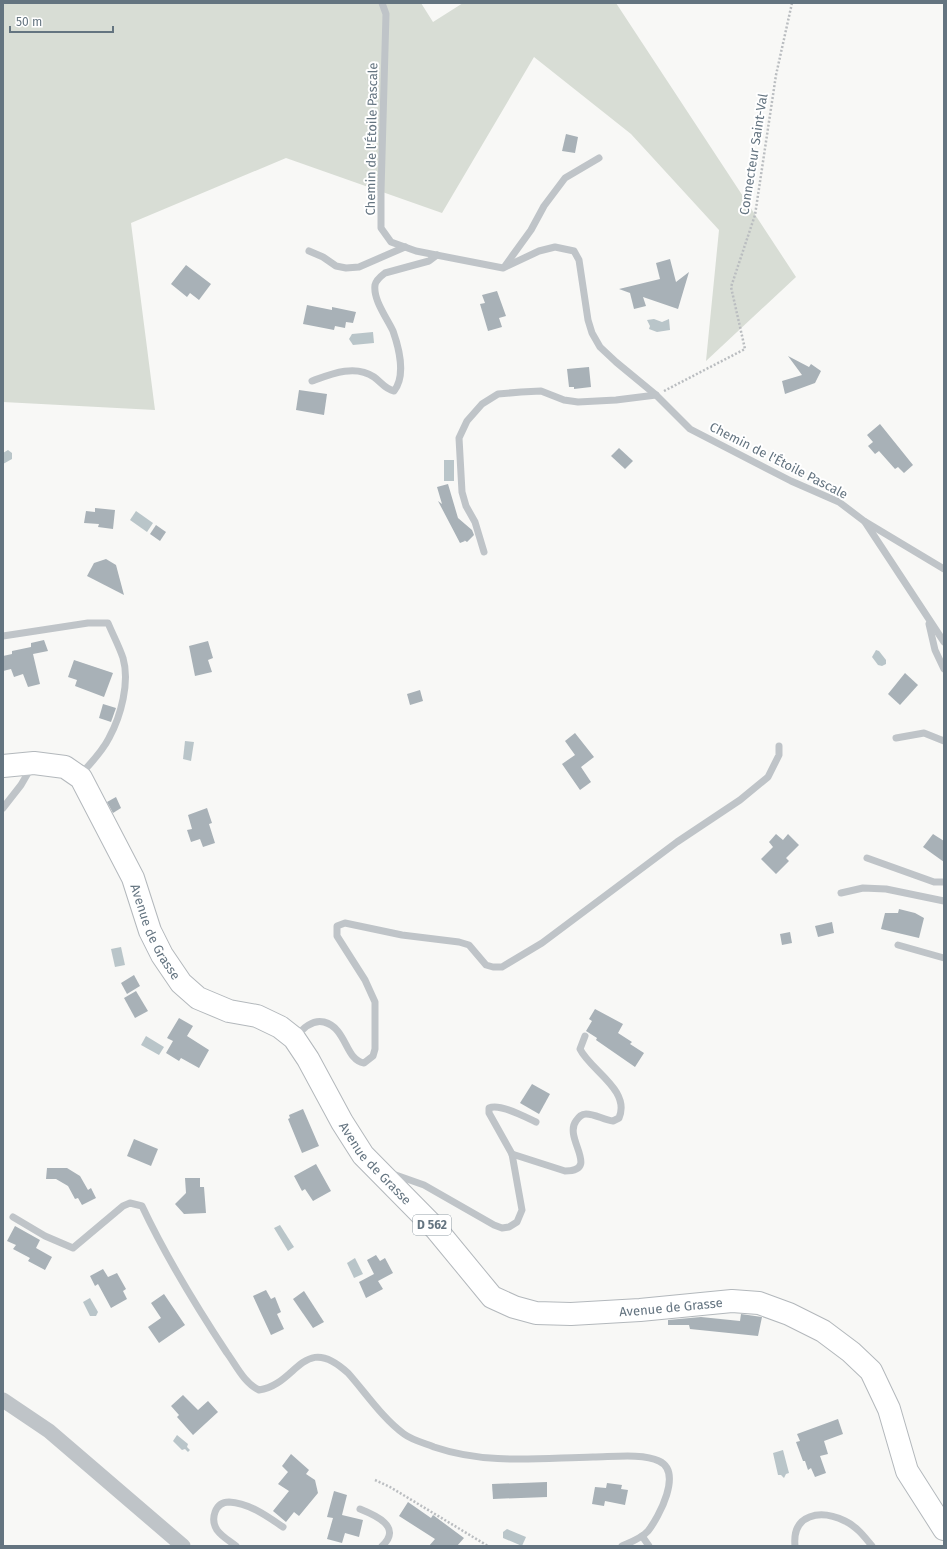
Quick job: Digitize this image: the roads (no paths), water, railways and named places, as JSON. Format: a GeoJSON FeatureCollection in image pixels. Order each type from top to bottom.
{"type":"FeatureCollection","features":[{"type":"Feature","properties":{"kind":"main road"},"geometry":{"type":"LineString","coordinates":[[3,766],[34,763],[65,766],[79,776]]}},
{"type":"Feature","properties":{"kind":"main road","name":"Avenue de Grasse"},"geometry":{"type":"LineString","coordinates":[[79,776],[133,878],[150,931],[162,955],[181,983],[198,998],[229,1011],[257,1016],[280,1027],[294,1038],[320,1079],[342,1122],[363,1155],[436,1229],[492,1297],[514,1307],[536,1313],[571,1314],[640,1310],[732,1301],[759,1303],[789,1314],[823,1331],[851,1352],[871,1371],[889,1409],[907,1471],[944,1530]]}},
{"type":"Feature","properties":{"kind":"street"},"geometry":{"type":"LineString","coordinates":[[3,1400],[49,1431],[183,1546]]}},
{"type":"Feature","properties":{"kind":"lane","name":"Chemin de l'Étoile Pascale"},"geometry":{"type":"LineString","coordinates":[[382,3],[386,14],[381,228],[391,242],[416,251],[503,268],[539,251],[555,247],[574,251],[579,260],[592,332],[600,347],[656,395],[690,429],[791,481],[839,502],[864,520],[944,569]]}},
{"type":"Feature","properties":{"kind":"lane"},"geometry":{"type":"LineString","coordinates":[[503,268],[531,230],[544,206],[565,178],[599,158]]}},
{"type":"Feature","properties":{"kind":"lane"},"geometry":{"type":"LineString","coordinates":[[309,251],[323,257],[336,266],[346,268],[359,267],[405,247]]}},
{"type":"Feature","properties":{"kind":"lane"},"geometry":{"type":"LineString","coordinates":[[312,380],[350,370],[373,376],[388,390],[394,391],[401,378],[399,358],[393,333],[377,296],[375,285],[379,278],[385,273],[430,261],[437,255]]}},
{"type":"Feature","properties":{"kind":"lane"},"geometry":{"type":"LineString","coordinates":[[484,552],[475,522],[466,506],[462,492],[459,438],[467,421],[482,404],[498,394],[520,392],[541,392],[564,400],[578,402],[616,400],[656,395]]}},
{"type":"Feature","properties":{"kind":"lane"},"geometry":{"type":"LineString","coordinates":[[864,520],[928,620],[944,642]]}},
{"type":"Feature","properties":{"kind":"lane"},"geometry":{"type":"LineString","coordinates":[[928,620],[935,650],[944,669]]}},
{"type":"Feature","properties":{"kind":"lane"},"geometry":{"type":"LineString","coordinates":[[3,636],[88,623],[108,623],[123,658],[126,677],[122,702],[109,738],[97,757],[79,776]]}},
{"type":"Feature","properties":{"kind":"lane"},"geometry":{"type":"LineString","coordinates":[[896,738],[924,733],[944,741]]}},
{"type":"Feature","properties":{"kind":"lane"},"geometry":{"type":"LineString","coordinates":[[294,1038],[309,1024],[318,1021],[325,1022],[339,1030],[358,1062],[364,1063],[373,1056],[376,1041],[375,1002],[365,980],[337,936],[336,930],[337,926],[340,924],[345,923],[402,935],[459,942],[469,945],[486,964],[493,967],[502,967],[542,943],[677,842],[740,800],[768,777],[779,754],[779,746]]}},
{"type":"Feature","properties":{"kind":"lane"},"geometry":{"type":"LineString","coordinates":[[3,808],[21,785],[34,763]]}},
{"type":"Feature","properties":{"kind":"lane"},"geometry":{"type":"LineString","coordinates":[[867,858],[934,882],[944,882]]}},
{"type":"Feature","properties":{"kind":"lane"},"geometry":{"type":"LineString","coordinates":[[841,893],[863,888],[886,889],[944,901]]}},
{"type":"Feature","properties":{"kind":"lane"},"geometry":{"type":"LineString","coordinates":[[898,945],[944,958]]}},
{"type":"Feature","properties":{"kind":"lane"},"geometry":{"type":"LineString","coordinates":[[512,1154],[565,1171],[573,1171],[578,1168],[582,1156],[572,1131],[574,1124],[580,1116],[586,1114],[613,1121],[619,1118],[621,1106],[613,1087],[583,1055],[580,1049],[585,1036]]}},
{"type":"Feature","properties":{"kind":"lane"},"geometry":{"type":"LineString","coordinates":[[376,1168],[424,1185],[494,1225],[502,1228],[510,1227],[517,1222],[522,1210],[512,1154],[489,1113],[489,1108],[494,1106],[501,1107],[536,1122]]}},
{"type":"Feature","properties":{"kind":"lane"},"geometry":{"type":"LineString","coordinates":[[13,1217],[44,1236],[73,1248],[123,1206],[130,1203],[142,1206],[183,1283],[246,1379],[258,1390],[264,1389],[279,1381],[312,1357],[323,1358],[341,1367],[404,1434],[417,1441],[442,1450],[481,1458],[506,1460],[623,1457],[650,1458],[660,1461],[664,1465],[670,1478],[668,1491],[659,1512],[648,1531],[642,1536],[622,1546]]}},
{"type":"Feature","properties":{"kind":"lane"},"geometry":{"type":"LineString","coordinates":[[236,1546],[216,1529],[214,1514],[217,1507],[221,1504],[228,1502],[250,1508],[283,1527]]}},
{"type":"Feature","properties":{"kind":"lane"},"geometry":{"type":"LineString","coordinates":[[360,1509],[382,1519],[387,1525],[389,1533],[387,1541],[382,1546]]}},
{"type":"Feature","properties":{"kind":"lane"},"geometry":{"type":"LineString","coordinates":[[795,1546],[798,1526],[803,1520],[812,1516],[821,1515],[844,1520],[855,1527],[872,1546]]}},
{"type":"Feature","properties":{"kind":"lane"},"geometry":{"type":"LineString","coordinates":[[642,1536],[650,1546]]}}]}
